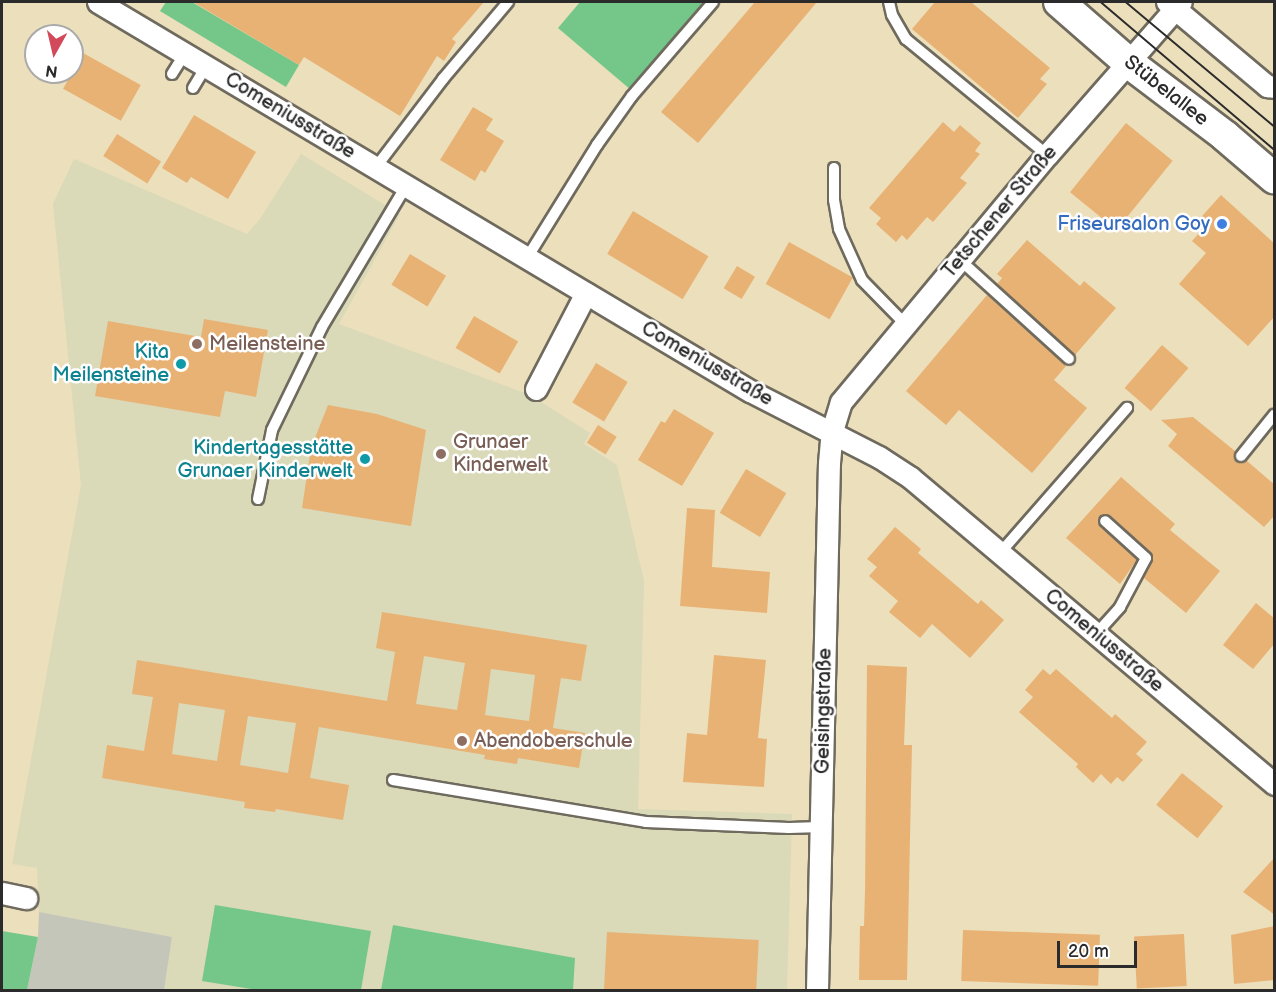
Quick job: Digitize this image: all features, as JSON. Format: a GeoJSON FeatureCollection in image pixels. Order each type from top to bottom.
{"type":"FeatureCollection","features":[{"type":"Feature","properties":{"kind":"street","name":"Comeniusstraße"},"geometry":{"type":"LineString","coordinates":[[98,2],[765,399],[832,431],[911,478],[1275,784]]}},
{"type":"Feature","properties":{"kind":"street","name":"Stübelallee"},"geometry":{"type":"LineString","coordinates":[[1059,2],[1129,63],[1225,136],[1275,178]]}},
{"type":"Feature","properties":{"kind":"street","name":"Tetschener Straße"},"geometry":{"type":"LineString","coordinates":[[832,431],[841,402],[1047,155],[1129,63],[1174,4]]}},
{"type":"Feature","properties":{"kind":"street"},"geometry":{"type":"LineString","coordinates":[[1174,4],[1268,86],[1275,87]]}},
{"type":"Feature","properties":{"kind":"street"},"geometry":{"type":"LineString","coordinates":[[536,389],[586,293]]}},
{"type":"Feature","properties":{"kind":"street","name":"Geisingstraße"},"geometry":{"type":"LineString","coordinates":[[817,990],[829,463],[832,431]]}},
{"type":"Feature","properties":{"kind":"street"},"geometry":{"type":"LineString","coordinates":[[2,893],[26,898]]}},
{"type":"Feature","properties":{"kind":"lane"},"geometry":{"type":"LineString","coordinates":[[376,167],[443,79],[508,2]]}},
{"type":"Feature","properties":{"kind":"lane"},"geometry":{"type":"LineString","coordinates":[[527,258],[597,145],[632,96],[713,2]]}},
{"type":"Feature","properties":{"kind":"lane"},"geometry":{"type":"LineString","coordinates":[[889,2],[892,15],[906,39],[1047,155]]}},
{"type":"Feature","properties":{"kind":"lane"},"geometry":{"type":"LineString","coordinates":[[172,74],[184,53]]}},
{"type":"Feature","properties":{"kind":"lane"},"geometry":{"type":"LineString","coordinates":[[193,88],[206,66]]}},
{"type":"Feature","properties":{"kind":"lane"},"geometry":{"type":"LineString","coordinates":[[834,168],[834,200],[839,229],[862,280],[906,325]]}},
{"type":"Feature","properties":{"kind":"lane"},"geometry":{"type":"LineString","coordinates":[[258,499],[272,430],[322,327],[406,186]]}},
{"type":"Feature","properties":{"kind":"lane"},"geometry":{"type":"LineString","coordinates":[[960,260],[1070,359]]}},
{"type":"Feature","properties":{"kind":"lane"},"geometry":{"type":"LineString","coordinates":[[1000,553],[1127,408]]}},
{"type":"Feature","properties":{"kind":"lane"},"geometry":{"type":"LineString","coordinates":[[1241,456],[1275,416]]}},
{"type":"Feature","properties":{"kind":"lane"},"geometry":{"type":"LineString","coordinates":[[1096,634],[1120,607],[1146,558],[1105,520]]}},
{"type":"Feature","properties":{"kind":"lane"},"geometry":{"type":"LineString","coordinates":[[393,780],[646,822],[789,828],[821,827]]}},
{"type":"Feature","properties":{"kind":"shaded area"},"geometry":{"type":"Polygon","coordinates":[[[301,154],[400,214],[339,324],[530,395],[590,433],[584,444],[617,465],[644,581],[638,809],[792,814],[787,990],[164,990],[172,937],[39,912],[37,868],[12,864],[81,485],[53,204],[74,159],[247,234],[260,219],[301,154]]]}},
{"type":"Feature","properties":{"kind":"shaded area"},"geometry":{"type":"Polygon","coordinates":[[[39,912],[172,937],[164,990],[27,990],[38,937],[39,912]]]}},
{"type":"Feature","properties":{"kind":"green space"},"geometry":{"type":"Polygon","coordinates":[[[166,2],[192,2],[299,65],[286,87],[160,11],[166,2]]]}},
{"type":"Feature","properties":{"kind":"green space"},"geometry":{"type":"Polygon","coordinates":[[[580,2],[700,2],[702,4],[631,90],[558,28],[580,2]]]}},
{"type":"Feature","properties":{"kind":"green space"},"geometry":{"type":"Polygon","coordinates":[[[215,905],[371,931],[361,990],[257,990],[202,981],[215,905]]]}},
{"type":"Feature","properties":{"kind":"green space"},"geometry":{"type":"Polygon","coordinates":[[[393,925],[575,958],[573,990],[381,990],[393,925]]]}},
{"type":"Feature","properties":{"kind":"green space"},"geometry":{"type":"Polygon","coordinates":[[[2,931],[38,937],[27,990],[2,990],[2,931]]]}},
{"type":"Feature","properties":{"kind":"building"},"geometry":{"type":"Polygon","coordinates":[[[193,2],[484,2],[452,39],[456,42],[444,61],[437,56],[400,116],[304,57],[299,65],[193,2]]]}},
{"type":"Feature","properties":{"kind":"building"},"geometry":{"type":"Polygon","coordinates":[[[755,2],[817,2],[698,143],[661,112],[755,2]]]}},
{"type":"Feature","properties":{"kind":"building"},"geometry":{"type":"Polygon","coordinates":[[[935,2],[971,2],[1050,68],[1040,79],[1047,84],[1018,118],[912,29],[935,2]]]}},
{"type":"Feature","properties":{"kind":"building"},"geometry":{"type":"Polygon","coordinates":[[[84,54],[141,85],[121,121],[63,89],[66,84],[84,84],[84,54]]]}},
{"type":"Feature","properties":{"kind":"building"},"geometry":{"type":"Polygon","coordinates":[[[473,107],[493,119],[486,130],[504,141],[485,173],[481,170],[475,181],[440,160],[473,107]]]}},
{"type":"Feature","properties":{"kind":"building"},"geometry":{"type":"Polygon","coordinates":[[[194,115],[256,152],[228,199],[191,177],[187,183],[162,168],[194,115]]]}},
{"type":"Feature","properties":{"kind":"building"},"geometry":{"type":"Polygon","coordinates":[[[943,122],[954,132],[960,125],[981,143],[975,151],[980,154],[960,178],[967,183],[933,222],[927,217],[907,240],[902,235],[896,242],[876,224],[881,218],[869,208],[943,122]]]}},
{"type":"Feature","properties":{"kind":"building"},"geometry":{"type":"Polygon","coordinates":[[[1126,123],[1173,161],[1117,230],[1070,192],[1126,123]]]}},
{"type":"Feature","properties":{"kind":"building"},"geometry":{"type":"Polygon","coordinates":[[[117,134],[161,162],[147,184],[103,156],[117,134]]]}},
{"type":"Feature","properties":{"kind":"building"},"geometry":{"type":"Polygon","coordinates":[[[1221,195],[1275,244],[1275,316],[1248,346],[1179,284],[1206,253],[1192,241],[1201,231],[1194,225],[1221,195]]]}},
{"type":"Feature","properties":{"kind":"building"},"geometry":{"type":"Polygon","coordinates":[[[633,211],[708,256],[683,299],[607,254],[633,211]]]}},
{"type":"Feature","properties":{"kind":"building"},"geometry":{"type":"Polygon","coordinates":[[[1027,240],[1080,286],[1084,281],[1116,308],[1075,355],[997,284],[1002,278],[997,274],[1027,240]]]}},
{"type":"Feature","properties":{"kind":"building"},"geometry":{"type":"Polygon","coordinates":[[[789,242],[853,277],[830,319],[766,284],[789,242]]]}},
{"type":"Feature","properties":{"kind":"building"},"geometry":{"type":"Polygon","coordinates":[[[410,254],[446,276],[427,306],[391,285],[410,254]]]}},
{"type":"Feature","properties":{"kind":"building"},"geometry":{"type":"Polygon","coordinates":[[[737,266],[755,277],[742,299],[724,288],[737,266]]]}},
{"type":"Feature","properties":{"kind":"building"},"geometry":{"type":"Polygon","coordinates":[[[987,295],[1066,366],[1054,380],[1087,408],[1032,473],[959,410],[946,425],[906,391],[987,295]]]}},
{"type":"Feature","properties":{"kind":"building"},"geometry":{"type":"Polygon","coordinates":[[[474,316],[518,341],[500,374],[456,348],[474,316]]]}},
{"type":"Feature","properties":{"kind":"building","name":"Kita Meilensteine"},"geometry":{"type":"Polygon","coordinates":[[[204,319],[268,330],[256,397],[225,391],[220,417],[95,396],[108,321],[201,337],[204,319]]]}},
{"type":"Feature","properties":{"kind":"building"},"geometry":{"type":"Polygon","coordinates":[[[1162,345],[1188,368],[1151,411],[1125,388],[1162,345]]]}},
{"type":"Feature","properties":{"kind":"building"},"geometry":{"type":"Polygon","coordinates":[[[596,363],[628,382],[604,421],[572,402],[596,363]]]}},
{"type":"Feature","properties":{"kind":"building","name":"Kindertagesstätte Grunaer Kinderwelt"},"geometry":{"type":"Polygon","coordinates":[[[328,405],[377,414],[426,430],[411,526],[302,508],[311,448],[328,405]]]}},
{"type":"Feature","properties":{"kind":"building"},"geometry":{"type":"Polygon","coordinates":[[[674,409],[714,433],[682,486],[638,460],[661,421],[665,423],[674,409]]]}},
{"type":"Feature","properties":{"kind":"building"},"geometry":{"type":"Polygon","coordinates":[[[1193,417],[1235,451],[1236,461],[1240,463],[1247,461],[1275,485],[1275,515],[1264,527],[1168,446],[1177,434],[1161,420],[1193,417]]]}},
{"type":"Feature","properties":{"kind":"building"},"geometry":{"type":"Polygon","coordinates":[[[598,425],[617,437],[606,454],[587,443],[598,425]]]}},
{"type":"Feature","properties":{"kind":"building"},"geometry":{"type":"Polygon","coordinates":[[[746,469],[786,493],[760,537],[720,513],[746,469]]]}},
{"type":"Feature","properties":{"kind":"building"},"geometry":{"type":"Polygon","coordinates":[[[1121,477],[1175,524],[1170,530],[1220,571],[1186,613],[1144,578],[1153,561],[1153,555],[1110,515],[1100,516],[1098,524],[1137,560],[1120,584],[1066,538],[1121,477]]]}},
{"type":"Feature","properties":{"kind":"building"},"geometry":{"type":"Polygon","coordinates":[[[687,508],[715,510],[712,567],[770,572],[767,613],[680,606],[687,508]]]}},
{"type":"Feature","properties":{"kind":"building"},"geometry":{"type":"Polygon","coordinates":[[[895,527],[921,549],[918,553],[978,604],[981,600],[1004,620],[970,658],[932,624],[920,638],[889,612],[898,601],[869,576],[877,567],[867,559],[895,527]]]}},
{"type":"Feature","properties":{"kind":"building"},"geometry":{"type":"Polygon","coordinates":[[[1256,603],[1275,619],[1275,643],[1253,669],[1223,645],[1256,603]]]}},
{"type":"Feature","properties":{"kind":"building"},"geometry":{"type":"Polygon","coordinates":[[[382,612],[587,645],[581,681],[561,678],[553,728],[585,733],[579,768],[518,758],[517,764],[484,759],[485,755],[319,727],[310,778],[349,785],[343,820],[276,809],[275,812],[244,808],[245,802],[102,778],[107,745],[144,751],[153,697],[132,694],[137,660],[387,701],[395,652],[376,648],[382,612]],[[424,656],[416,704],[457,710],[465,663],[424,656]],[[491,669],[485,715],[529,721],[535,675],[491,669]],[[179,703],[172,754],[217,761],[225,710],[179,703]],[[248,716],[240,765],[288,773],[296,723],[248,716]]]}},
{"type":"Feature","properties":{"kind":"building"},"geometry":{"type":"Polygon","coordinates":[[[714,655],[766,660],[758,738],[767,739],[764,787],[683,782],[687,733],[707,735],[714,655]]]}},
{"type":"Feature","properties":{"kind":"building"},"geometry":{"type":"Polygon","coordinates":[[[867,665],[907,667],[904,745],[912,745],[907,980],[859,980],[860,926],[864,926],[865,891],[867,665]]]}},
{"type":"Feature","properties":{"kind":"building"},"geometry":{"type":"Polygon","coordinates":[[[1043,669],[1050,675],[1056,669],[1112,718],[1115,714],[1147,742],[1136,754],[1143,760],[1123,782],[1117,777],[1111,784],[1101,774],[1093,783],[1076,767],[1078,764],[1019,712],[1033,697],[1025,690],[1043,669]]]}},
{"type":"Feature","properties":{"kind":"building"},"geometry":{"type":"Polygon","coordinates":[[[1182,773],[1223,806],[1197,838],[1156,805],[1182,773]]]}},
{"type":"Feature","properties":{"kind":"building"},"geometry":{"type":"Polygon","coordinates":[[[1275,857],[1275,915],[1243,892],[1275,857]]]}},
{"type":"Feature","properties":{"kind":"building"},"geometry":{"type":"Polygon","coordinates":[[[1275,926],[1275,980],[1234,984],[1231,935],[1275,926]]]}},
{"type":"Feature","properties":{"kind":"building"},"geometry":{"type":"Polygon","coordinates":[[[963,930],[1100,935],[1098,986],[961,981],[963,930]]]}},
{"type":"Feature","properties":{"kind":"building"},"geometry":{"type":"Polygon","coordinates":[[[607,932],[759,940],[756,990],[604,990],[607,932]]]}},
{"type":"Feature","properties":{"kind":"building"},"geometry":{"type":"Polygon","coordinates":[[[1184,934],[1187,986],[1137,989],[1134,937],[1184,934]]]}},
{"type":"Feature","properties":{"kind":"tram line"},"geometry":{"type":"LineString","coordinates":[[1101,2],[1274,149]]}},
{"type":"Feature","properties":{"kind":"tram line"},"geometry":{"type":"LineString","coordinates":[[1126,2],[1274,126]]}},
{"type":"Feature","properties":{"kind":"place","name":"Friseursalon Goy"},"geometry":{"type":"Point","coordinates":[1222,224]}},
{"type":"Feature","properties":{"kind":"place","name":"Meilensteine"},"geometry":{"type":"Point","coordinates":[197,344]}},
{"type":"Feature","properties":{"kind":"place","name":"Kita Meilensteine"},"geometry":{"type":"Point","coordinates":[181,364]}},
{"type":"Feature","properties":{"kind":"place","name":"Grunaer Kinderwelt"},"geometry":{"type":"Point","coordinates":[441,454]}},
{"type":"Feature","properties":{"kind":"place","name":"Kindertagesstätte Grunaer Kinderwelt"},"geometry":{"type":"Point","coordinates":[365,459]}},
{"type":"Feature","properties":{"kind":"place","name":"Abendoberschule"},"geometry":{"type":"Point","coordinates":[462,741]}}]}
